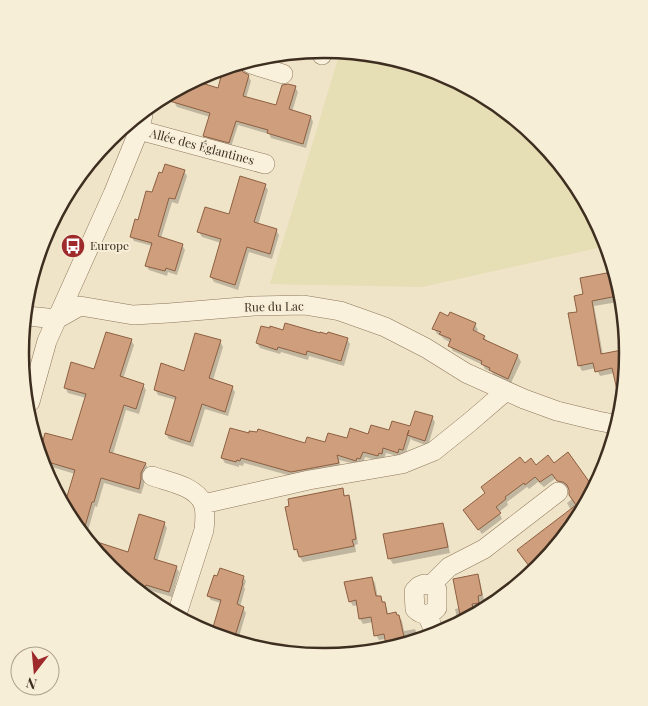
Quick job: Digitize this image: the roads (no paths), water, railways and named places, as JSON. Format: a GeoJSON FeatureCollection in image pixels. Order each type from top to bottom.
{"type":"FeatureCollection","features":[{"type":"Feature","properties":{"kind":"street"},"geometry":{"type":"LineString","coordinates":[[256,66],[283,74]]}},
{"type":"Feature","properties":{"kind":"street"},"geometry":{"type":"LineString","coordinates":[[32,396],[48,341],[113,194],[141,122]]}},
{"type":"Feature","properties":{"kind":"street","name":"Allée des Églantines"},"geometry":{"type":"LineString","coordinates":[[141,122],[265,164]]}},
{"type":"Feature","properties":{"kind":"street","name":"Rue du Lac"},"geometry":{"type":"LineString","coordinates":[[57,319],[80,306],[133,315],[254,306],[304,306],[340,312],[386,326],[466,373],[524,400],[557,411],[611,423]]}},
{"type":"Feature","properties":{"kind":"street"},"geometry":{"type":"LineString","coordinates":[[31,316],[57,319]]}},
{"type":"Feature","properties":{"kind":"street"},"geometry":{"type":"LineString","coordinates":[[203,504],[309,480],[402,464],[434,451],[506,391]]}},
{"type":"Feature","properties":{"kind":"street"},"geometry":{"type":"LineString","coordinates":[[152,476],[189,488],[198,496],[203,504],[204,530],[178,610]]}},
{"type":"Feature","properties":{"kind":"street"},"geometry":{"type":"LineString","coordinates":[[433,628],[427,615],[434,612],[437,608],[437,590],[431,586],[449,567],[484,549],[558,492]]}},
{"type":"Feature","properties":{"kind":"place","name":"Europe"},"geometry":{"type":"Point","coordinates":[73,246]}}]}
